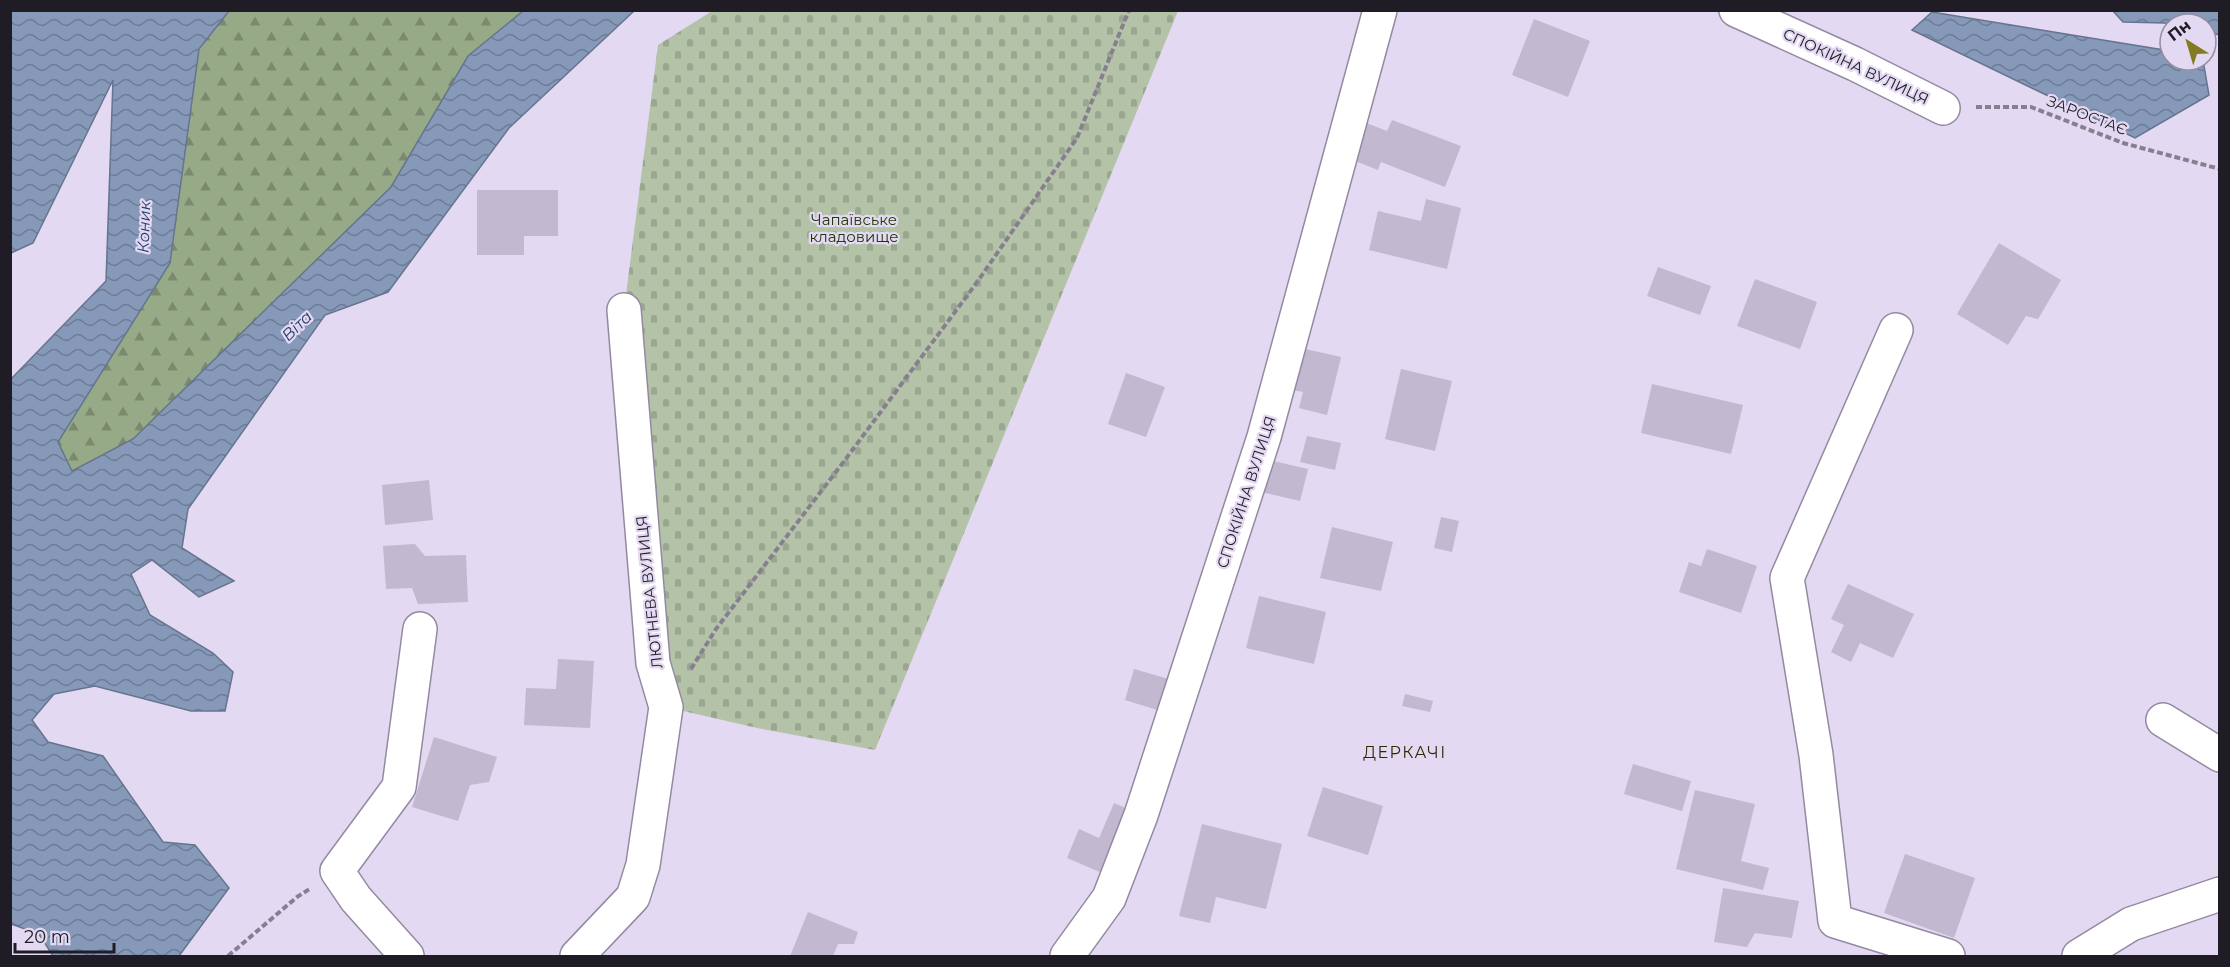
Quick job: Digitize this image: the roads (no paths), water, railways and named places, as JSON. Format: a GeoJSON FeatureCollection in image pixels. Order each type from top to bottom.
{"type":"FeatureCollection","features":[{"type":"Feature","properties":{"kind":"street","name":"СПОКІЙНА ВУЛИЦЯ"},"geometry":{"type":"LineString","coordinates":[[1067,957],[1109,898],[1141,815],[1264,437],[1380,10]]}},
{"type":"Feature","properties":{"kind":"street","name":"СПОКІЙНА ВУЛИЦЯ"},"geometry":{"type":"LineString","coordinates":[[1736,10],[1855,64],[1943,108]]}},
{"type":"Feature","properties":{"kind":"street","name":"ЛЮТНЕВА ВУЛИЦЯ"},"geometry":{"type":"LineString","coordinates":[[577,957],[633,897],[643,865],[666,708],[653,663],[624,310]]}},
{"type":"Feature","properties":{"kind":"street"},"geometry":{"type":"LineString","coordinates":[[1896,330],[1787,578],[1816,755],[1835,921],[1948,957]]}},
{"type":"Feature","properties":{"kind":"street"},"geometry":{"type":"LineString","coordinates":[[406,957],[356,899],[337,871],[399,787],[420,630]]}},
{"type":"Feature","properties":{"kind":"street"},"geometry":{"type":"LineString","coordinates":[[2163,720],[2220,755]]}},
{"type":"Feature","properties":{"kind":"street"},"geometry":{"type":"LineString","coordinates":[[2079,957],[2131,924],[2220,894]]}},
{"type":"Feature","properties":{"kind":"water"},"geometry":{"type":"Polygon","coordinates":[[[11,10],[229,11],[199,49],[170,263],[58,442],[72,471],[133,439],[391,187],[468,56],[523,11],[634,11],[509,128],[388,292],[325,315],[188,509],[182,548],[234,581],[199,597],[152,560],[131,574],[150,615],[213,653],[233,672],[225,711],[191,711],[95,686],[54,694],[32,720],[48,742],[103,756],[163,842],[195,845],[229,888],[179,956],[53,956],[39,934],[11,924],[11,379],[106,281],[113,80],[33,243],[11,253],[11,10]]]}},
{"type":"Feature","properties":{"kind":"water"},"geometry":{"type":"Polygon","coordinates":[[[2113,11],[2219,11],[2219,35],[2218,12],[2158,12],[2158,23],[2123,22],[2113,11]]]}},
{"type":"Feature","properties":{"kind":"water"},"geometry":{"type":"Polygon","coordinates":[[[1932,12],[2158,49],[2158,72],[2205,72],[2209,95],[2135,138],[1912,30],[1932,12]]]}},
{"type":"Feature","properties":{"kind":"district","name":"ДЕРКАЧІ"},"geometry":{"type":"Point","coordinates":[1405,752]}},
{"type":"Feature","properties":{"kind":"park label","name":"Чапаївське кладовище"},"geometry":{"type":"Point","coordinates":[854,228]}},
{"type":"Feature","properties":{"kind":"water label","name":"Коник"},"geometry":{"type":"Point","coordinates":[144,227]}},
{"type":"Feature","properties":{"kind":"water label","name":"Віта"},"geometry":{"type":"Point","coordinates":[297,326]}}]}
